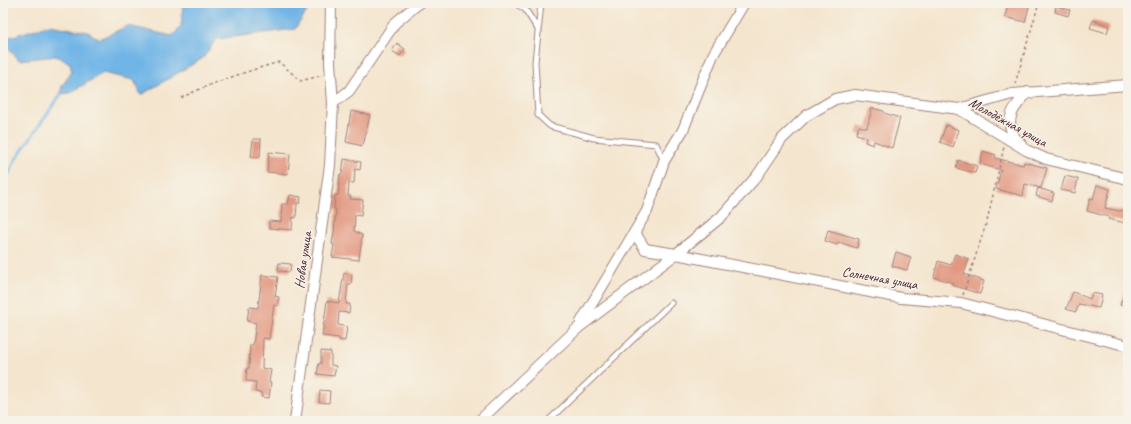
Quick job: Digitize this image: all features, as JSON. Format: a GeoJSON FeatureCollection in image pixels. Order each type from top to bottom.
{"type":"FeatureCollection","features":[{"type":"Feature","properties":{"kind":"street","name":"Новая улица"},"geometry":{"type":"LineString","coordinates":[[295,421],[330,165],[333,103],[330,73],[331,3]]}},
{"type":"Feature","properties":{"kind":"street"},"geometry":{"type":"LineString","coordinates":[[333,103],[349,91],[395,23],[419,3]]}},
{"type":"Feature","properties":{"kind":"street"},"geometry":{"type":"LineString","coordinates":[[479,421],[578,328],[647,211],[664,161],[683,130],[713,55],[744,3]]}},
{"type":"Feature","properties":{"kind":"street"},"geometry":{"type":"LineString","coordinates":[[959,109],[1012,94],[1128,85]]}},
{"type":"Feature","properties":{"kind":"street"},"geometry":{"type":"LineString","coordinates":[[1026,150],[1013,134],[1009,123],[1010,115],[1016,104],[1028,92]]}},
{"type":"Feature","properties":{"kind":"street","name":"Молодёжная улица"},"geometry":{"type":"LineString","coordinates":[[578,328],[676,254],[721,217],[757,176],[782,139],[806,116],[835,99],[855,95],[959,109],[1026,150],[1046,159],[1128,179]]}},
{"type":"Feature","properties":{"kind":"street","name":"Солнечная улица"},"geometry":{"type":"LineString","coordinates":[[634,233],[645,249],[901,298],[961,303],[1128,346]]}},
{"type":"Feature","properties":{"kind":"lane"},"geometry":{"type":"LineString","coordinates":[[515,3],[525,9],[538,31]]}},
{"type":"Feature","properties":{"kind":"lane"},"geometry":{"type":"LineString","coordinates":[[541,3],[535,62],[538,115],[550,126],[594,138],[656,144],[664,161]]}},
{"type":"Feature","properties":{"kind":"lane"},"geometry":{"type":"LineString","coordinates":[[548,421],[671,303]]}},
{"type":"Feature","properties":{"kind":"path"},"geometry":{"type":"LineString","coordinates":[[1012,94],[1039,3]]}},
{"type":"Feature","properties":{"kind":"path"},"geometry":{"type":"LineString","coordinates":[[181,98],[197,90],[249,70],[279,62],[301,81],[330,73]]}},
{"type":"Feature","properties":{"kind":"path"},"geometry":{"type":"LineString","coordinates":[[961,303],[987,221],[1006,138]]}},
{"type":"Feature","properties":{"kind":"water"},"geometry":{"type":"Polygon","coordinates":[[[183,3],[307,3],[307,11],[295,29],[216,39],[203,58],[141,95],[134,80],[103,73],[70,93],[61,94],[62,86],[72,72],[70,63],[56,56],[19,60],[3,41],[3,39],[49,25],[88,32],[99,39],[128,26],[172,36],[181,27],[183,3]]]}},
{"type":"Feature","properties":{"kind":"building"},"geometry":{"type":"Polygon","coordinates":[[[1008,3],[1030,3],[1025,22],[1005,17],[1008,3]]]}},
{"type":"Feature","properties":{"kind":"building"},"geometry":{"type":"Polygon","coordinates":[[[1056,6],[1070,10],[1068,16],[1055,12],[1056,6]]]}},
{"type":"Feature","properties":{"kind":"building"},"geometry":{"type":"Polygon","coordinates":[[[1093,20],[1109,26],[1107,33],[1090,28],[1093,20]]]}},
{"type":"Feature","properties":{"kind":"building"},"geometry":{"type":"Polygon","coordinates":[[[397,43],[405,49],[400,56],[392,51],[397,43]]]}},
{"type":"Feature","properties":{"kind":"building"},"geometry":{"type":"Polygon","coordinates":[[[872,108],[884,111],[884,113],[900,118],[892,148],[874,141],[873,145],[865,142],[867,137],[856,134],[859,126],[867,128],[872,108]]]}},
{"type":"Feature","properties":{"kind":"building"},"geometry":{"type":"Polygon","coordinates":[[[351,111],[370,115],[363,146],[346,142],[351,111]]]}},
{"type":"Feature","properties":{"kind":"building"},"geometry":{"type":"Polygon","coordinates":[[[946,125],[959,130],[953,147],[940,142],[946,125]]]}},
{"type":"Feature","properties":{"kind":"building"},"geometry":{"type":"Polygon","coordinates":[[[253,139],[261,139],[260,157],[251,157],[253,139]]]}},
{"type":"Feature","properties":{"kind":"building"},"geometry":{"type":"Polygon","coordinates":[[[983,151],[996,155],[995,158],[1023,165],[1024,162],[1047,168],[1041,188],[1025,184],[1023,196],[996,189],[1001,170],[980,164],[983,151]]]}},
{"type":"Feature","properties":{"kind":"building"},"geometry":{"type":"Polygon","coordinates":[[[269,152],[290,154],[288,174],[267,172],[269,152]]]}},
{"type":"Feature","properties":{"kind":"building"},"geometry":{"type":"Polygon","coordinates":[[[344,159],[361,162],[360,170],[355,169],[354,183],[349,183],[348,196],[351,196],[350,199],[363,200],[361,216],[355,215],[354,231],[362,235],[359,260],[332,257],[336,209],[334,209],[335,195],[338,195],[340,174],[342,174],[344,159]]]}},
{"type":"Feature","properties":{"kind":"building"},"geometry":{"type":"Polygon","coordinates":[[[958,160],[977,166],[975,173],[956,168],[958,160]]]}},
{"type":"Feature","properties":{"kind":"building"},"geometry":{"type":"Polygon","coordinates":[[[1065,176],[1078,179],[1075,193],[1061,190],[1065,176]]]}},
{"type":"Feature","properties":{"kind":"building"},"geometry":{"type":"Polygon","coordinates":[[[1097,185],[1110,189],[1105,208],[1128,211],[1126,223],[1108,219],[1109,217],[1087,211],[1090,198],[1093,199],[1097,185]]]}},
{"type":"Feature","properties":{"kind":"building"},"geometry":{"type":"Polygon","coordinates":[[[1038,188],[1054,193],[1052,201],[1036,196],[1038,188]]]}},
{"type":"Feature","properties":{"kind":"building"},"geometry":{"type":"Polygon","coordinates":[[[290,195],[301,197],[300,203],[297,203],[296,218],[293,217],[292,230],[269,228],[269,221],[281,222],[282,204],[288,204],[290,195]]]}},
{"type":"Feature","properties":{"kind":"building"},"geometry":{"type":"Polygon","coordinates":[[[828,230],[859,239],[857,248],[838,242],[837,245],[825,241],[828,230]]]}},
{"type":"Feature","properties":{"kind":"building"},"geometry":{"type":"Polygon","coordinates":[[[896,252],[911,257],[907,270],[892,266],[896,252]]]}},
{"type":"Feature","properties":{"kind":"building"},"geometry":{"type":"Polygon","coordinates":[[[955,254],[969,259],[964,274],[984,281],[980,294],[952,285],[953,283],[934,277],[938,261],[951,265],[955,254]]]}},
{"type":"Feature","properties":{"kind":"building"},"geometry":{"type":"Polygon","coordinates":[[[279,263],[291,264],[290,272],[278,271],[279,263]]]}},
{"type":"Feature","properties":{"kind":"building"},"geometry":{"type":"Polygon","coordinates":[[[344,273],[352,275],[351,284],[348,284],[346,304],[350,304],[349,313],[339,312],[338,325],[347,327],[345,341],[339,340],[339,338],[322,336],[327,301],[339,303],[344,273]]]}},
{"type":"Feature","properties":{"kind":"building"},"geometry":{"type":"Polygon","coordinates":[[[262,275],[278,277],[275,296],[279,297],[277,306],[274,305],[269,339],[263,338],[262,368],[271,370],[269,398],[261,397],[262,393],[255,392],[256,382],[246,381],[247,368],[249,368],[250,345],[253,345],[256,323],[247,321],[249,307],[258,308],[262,275]]]}},
{"type":"Feature","properties":{"kind":"building"},"geometry":{"type":"Polygon","coordinates":[[[1128,285],[1128,308],[1120,305],[1128,285]]]}},
{"type":"Feature","properties":{"kind":"building"},"geometry":{"type":"Polygon","coordinates":[[[1073,292],[1090,299],[1092,293],[1102,295],[1099,308],[1079,304],[1076,312],[1066,309],[1073,292]]]}},
{"type":"Feature","properties":{"kind":"building"},"geometry":{"type":"Polygon","coordinates":[[[321,351],[331,352],[331,365],[336,366],[334,376],[317,374],[319,363],[321,364],[321,351]]]}},
{"type":"Feature","properties":{"kind":"building"},"geometry":{"type":"Polygon","coordinates":[[[320,390],[330,391],[329,403],[319,402],[320,390]]]}},
{"type":"Feature","properties":{"kind":"waterway"},"geometry":{"type":"LineString","coordinates":[[3,186],[16,159],[61,94]]}}]}
